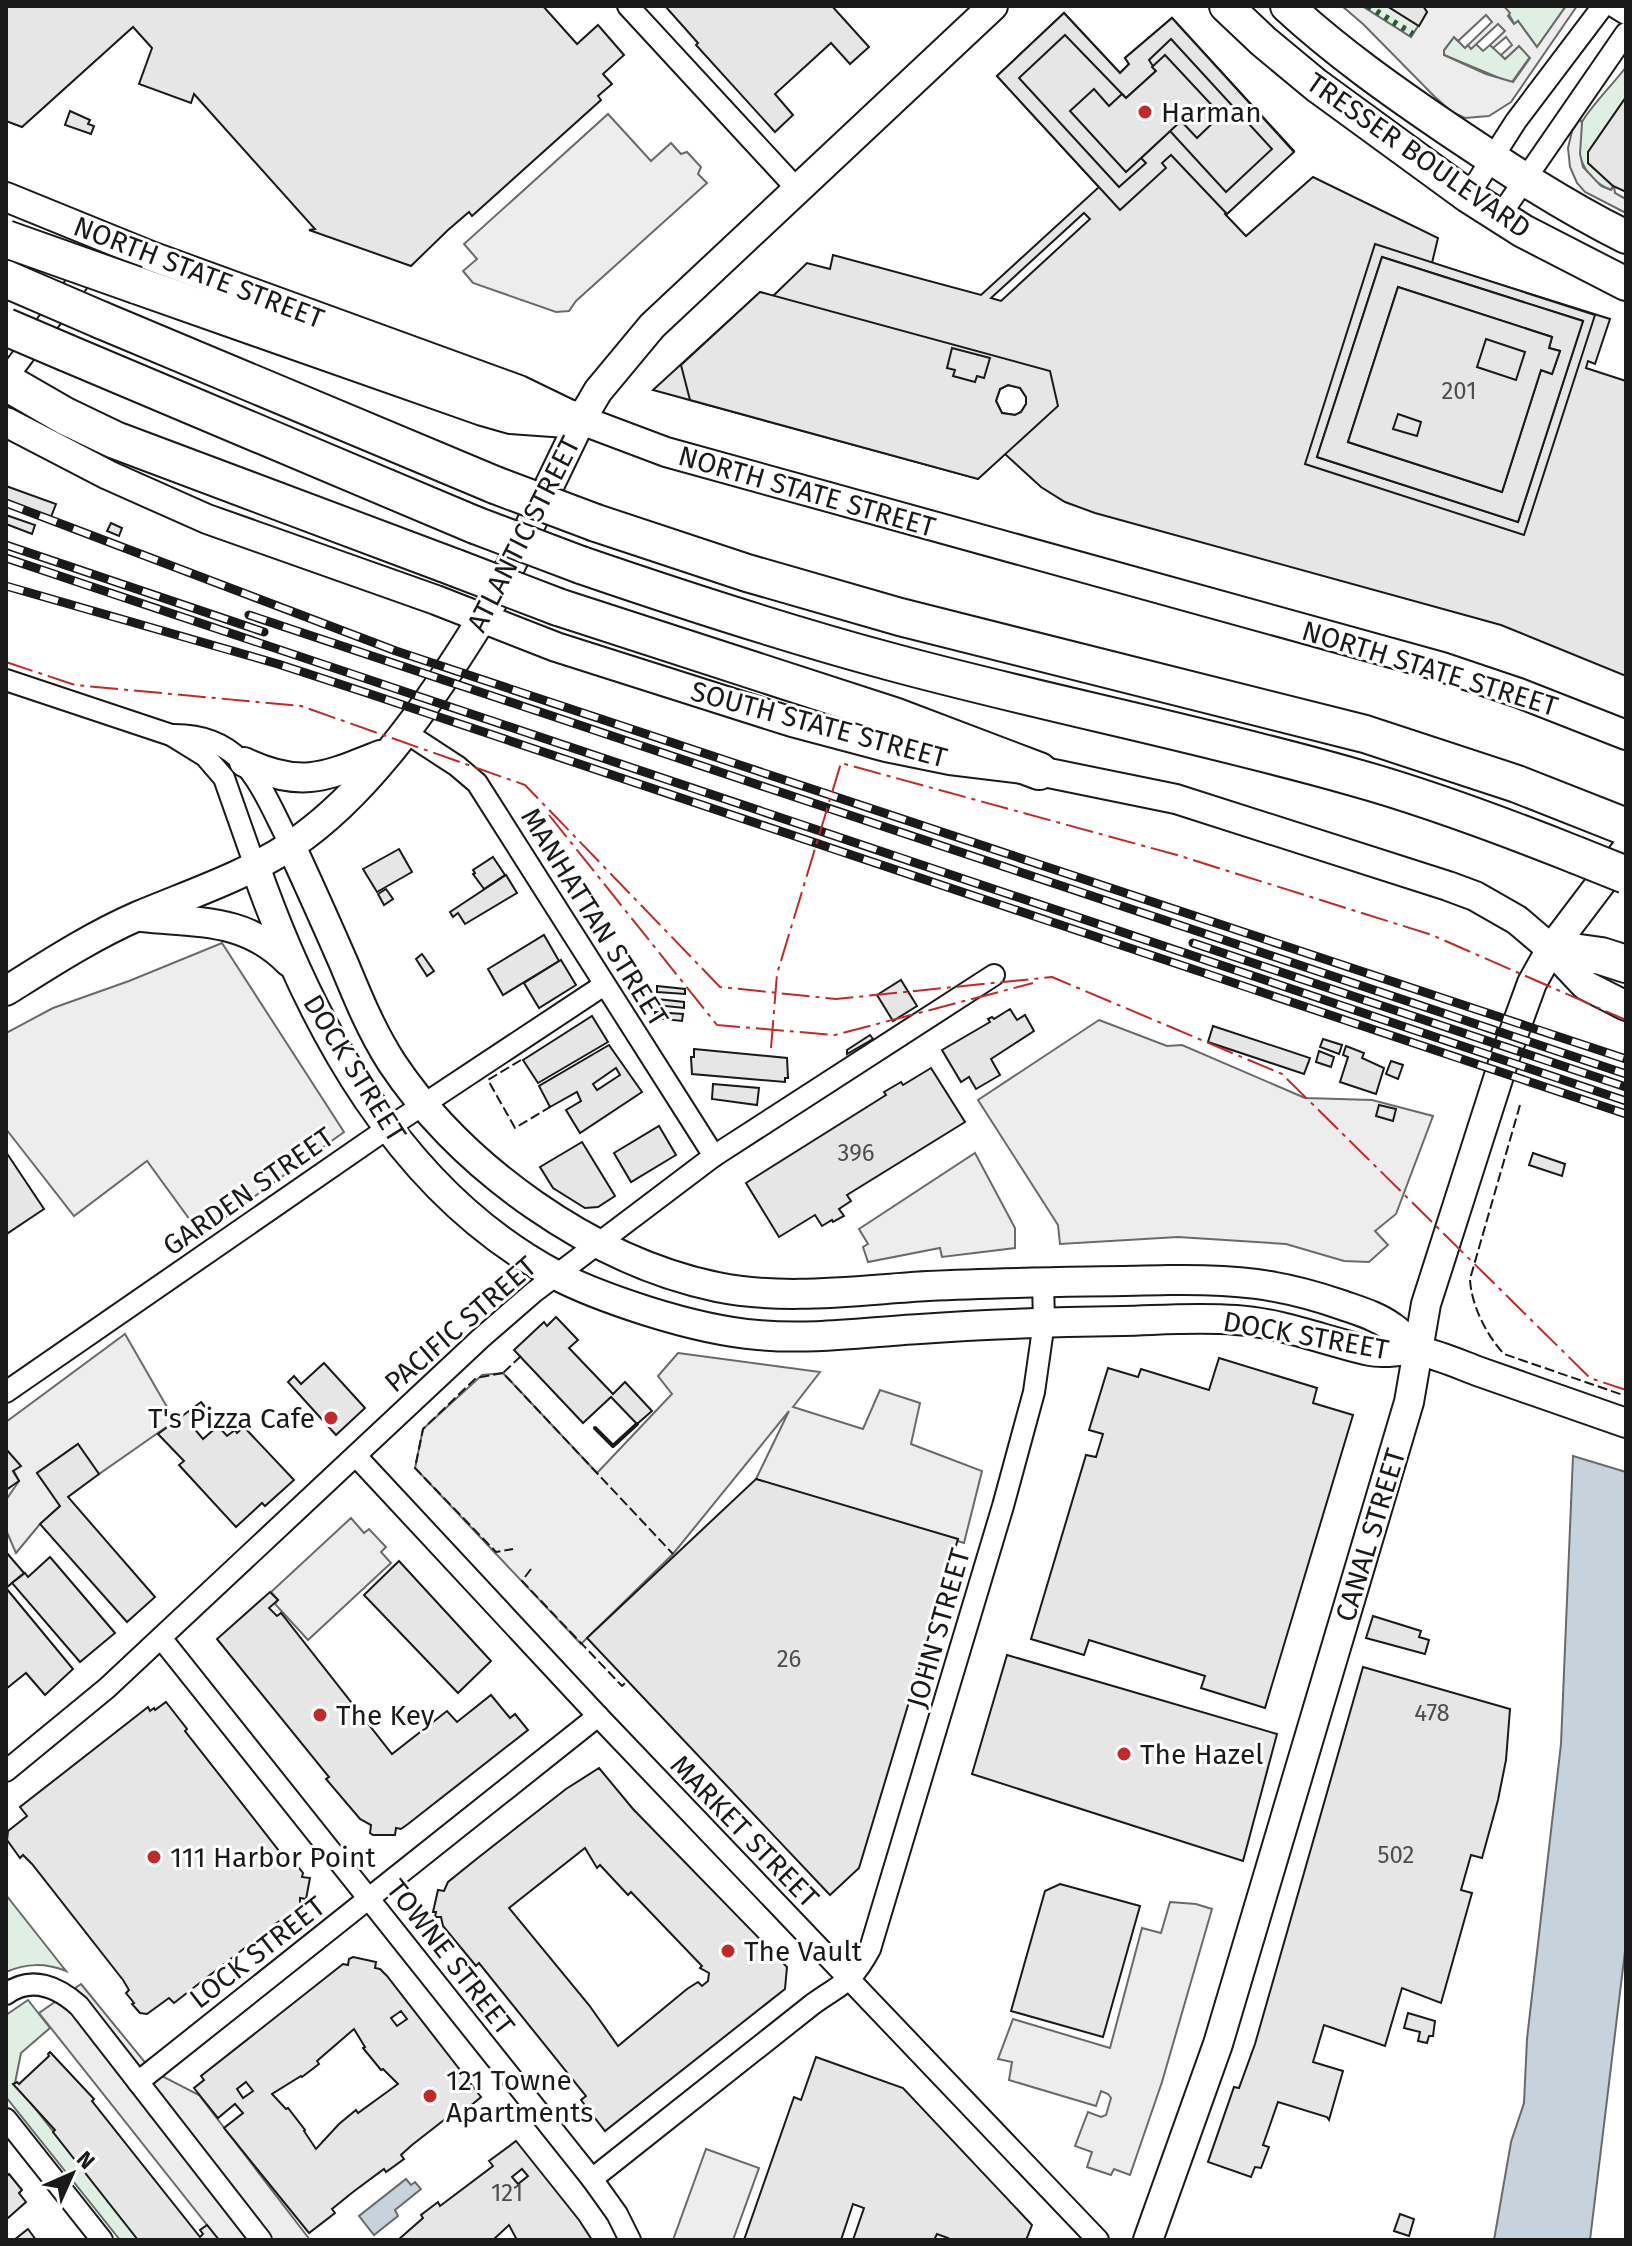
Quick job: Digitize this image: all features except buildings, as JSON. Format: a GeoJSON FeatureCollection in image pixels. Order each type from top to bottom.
{"type":"FeatureCollection","features":[{"type":"Feature","properties":{"kind":"highway"},"geometry":{"type":"LineString","coordinates":[[6,239],[483,407],[511,415],[581,420]]}},
{"type":"Feature","properties":{"kind":"highway"},"geometry":{"type":"LineString","coordinates":[[6,279],[495,485],[596,523],[885,613],[1365,734],[1454,762],[1614,822]]}},
{"type":"Feature","properties":{"kind":"highway"},"geometry":{"type":"LineString","coordinates":[[6,327],[475,525],[581,565],[734,616],[888,661],[1202,737],[1356,778],[1459,811],[1626,875]]}},
{"type":"Feature","properties":{"kind":"highway"},"geometry":{"type":"LineString","coordinates":[[11,394],[115,440],[558,607],[894,716],[1039,771]]}},
{"type":"Feature","properties":{"kind":"highway"},"geometry":{"type":"LineString","coordinates":[[1551,949],[1601,956],[1626,964]]}},
{"type":"Feature","properties":{"kind":"main road","name":"TRESSER BOULEVARD"},"geometry":{"type":"LineString","coordinates":[[1226,6],[1316,85],[1468,196],[1499,217],[1626,284]]}},
{"type":"Feature","properties":{"kind":"main road","name":"TRESSER BOULEVARD"},"geometry":{"type":"LineString","coordinates":[[1287,6],[1358,65],[1491,158],[1557,201],[1626,237]]}},
{"type":"Feature","properties":{"kind":"street"},"geometry":{"type":"LineString","coordinates":[[628,6],[797,189]]}},
{"type":"Feature","properties":{"kind":"street","name":"ATLANTIC STREET"},"geometry":{"type":"LineString","coordinates":[[6,991],[93,938],[255,866],[291,846],[322,822],[397,742],[482,619],[598,391],[652,326],[993,6]]}},
{"type":"Feature","properties":{"kind":"street"},"geometry":{"type":"LineString","coordinates":[[1468,196],[1516,121],[1603,6]]}},
{"type":"Feature","properties":{"kind":"street"},"geometry":{"type":"LineString","coordinates":[[1613,6],[1626,14]]}},
{"type":"Feature","properties":{"kind":"street"},"geometry":{"type":"LineString","coordinates":[[1499,217],[1626,33]]}},
{"type":"Feature","properties":{"kind":"street","name":"NORTH STATE STREET"},"geometry":{"type":"LineString","coordinates":[[6,197],[109,240],[533,396],[581,420],[726,470],[1442,667],[1626,735]]}},
{"type":"Feature","properties":{"kind":"street"},"geometry":{"type":"LineString","coordinates":[[11,394],[109,240]]}},
{"type":"Feature","properties":{"kind":"street","name":"SOUTH STATE STREET"},"geometry":{"type":"LineString","coordinates":[[11,394],[108,475],[207,519],[348,568],[556,647],[792,722],[950,760],[1039,771],[1197,805],[1425,877],[1490,903],[1517,920],[1551,949],[1585,985],[1626,1006]]}},
{"type":"Feature","properties":{"kind":"street"},"geometry":{"type":"LineString","coordinates":[[6,680],[171,735],[205,756],[224,778],[255,866]]}},
{"type":"Feature","properties":{"kind":"street"},"geometry":{"type":"LineString","coordinates":[[171,735],[213,739],[229,748],[244,762],[260,785],[291,846]]}},
{"type":"Feature","properties":{"kind":"street"},"geometry":{"type":"LineString","coordinates":[[244,762],[268,774],[306,779],[332,773],[397,742]]}},
{"type":"Feature","properties":{"kind":"street","name":"MANHATTAN STREET"},"geometry":{"type":"LineString","coordinates":[[397,742],[457,766],[477,783],[714,1156]]}},
{"type":"Feature","properties":{"kind":"street","name":"DOCK STREET"},"geometry":{"type":"LineString","coordinates":[[291,846],[376,1036],[424,1105],[506,1185],[545,1214],[601,1244],[669,1273],[715,1287],[748,1292],[1212,1278],[1264,1283],[1374,1316],[1394,1328],[1417,1350]]}},
{"type":"Feature","properties":{"kind":"street","name":"CANAL STREET"},"geometry":{"type":"LineString","coordinates":[[1148,2240],[1218,2044],[1409,1402],[1426,1304],[1505,1057],[1532,983],[1551,949],[1626,850]]}},
{"type":"Feature","properties":{"kind":"street","name":"DOCK STREET"},"geometry":{"type":"LineString","coordinates":[[255,866],[273,919],[295,968],[338,1050],[388,1128],[414,1161],[452,1199],[518,1251],[556,1276],[627,1305],[683,1322],[757,1335],[856,1335],[1044,1322],[1198,1318],[1243,1320],[1306,1332],[1376,1353],[1417,1350]]}},
{"type":"Feature","properties":{"kind":"street"},"geometry":{"type":"LineString","coordinates":[[137,917],[202,923],[244,931],[273,946],[295,968]]}},
{"type":"Feature","properties":{"kind":"street","name":"PACIFIC STREET"},"geometry":{"type":"LineString","coordinates":[[6,1771],[69,1721],[481,1338],[556,1276],[714,1156],[994,975]]}},
{"type":"Feature","properties":{"kind":"street","name":"GARDEN STREET"},"geometry":{"type":"LineString","coordinates":[[6,1392],[388,1128],[604,985]]}},
{"type":"Feature","properties":{"kind":"street","name":"JOHN STREET"},"geometry":{"type":"LineString","coordinates":[[849,1981],[865,1959],[876,1936],[1034,1392],[1044,1322],[1043,1282]]}},
{"type":"Feature","properties":{"kind":"street"},"geometry":{"type":"LineString","coordinates":[[1417,1350],[1626,1423]]}},
{"type":"Feature","properties":{"kind":"street","name":"MARKET STREET"},"geometry":{"type":"LineString","coordinates":[[356,1456],[598,1716],[1098,2240]]}},
{"type":"Feature","properties":{"kind":"street","name":"TOWNE STREET"},"geometry":{"type":"LineString","coordinates":[[161,1638],[592,2179],[617,2214],[630,2240]]}},
{"type":"Feature","properties":{"kind":"street","name":"LOCK STREET"},"geometry":{"type":"LineString","coordinates":[[138,2082],[598,1716]]}},
{"type":"Feature","properties":{"kind":"street"},"geometry":{"type":"LineString","coordinates":[[592,2179],[813,2004],[849,1981]]}},
{"type":"Feature","properties":{"kind":"street"},"geometry":{"type":"LineString","coordinates":[[6,1994],[18,1986],[35,1984],[53,1987],[79,2006],[261,2240]]}},
{"type":"Feature","properties":{"kind":"street"},"geometry":{"type":"LineString","coordinates":[[6,2119],[102,2240]]}},
{"type":"Feature","properties":{"kind":"green space"},"geometry":{"type":"Polygon","coordinates":[[[1362,6],[1387,6],[1419,26],[1411,38],[1362,6]]]}},
{"type":"Feature","properties":{"kind":"green space"},"geometry":{"type":"Polygon","coordinates":[[[1504,6],[1566,6],[1537,47],[1518,21],[1515,25],[1504,6]]]}},
{"type":"Feature","properties":{"kind":"green space"},"geometry":{"type":"Polygon","coordinates":[[[1454,37],[1465,48],[1476,44],[1483,51],[1490,45],[1505,59],[1519,46],[1530,57],[1512,82],[1504,80],[1444,55],[1454,37]]]}},
{"type":"Feature","properties":{"kind":"green space"},"geometry":{"type":"Polygon","coordinates":[[[1626,67],[1626,97],[1588,152],[1588,163],[1613,186],[1611,190],[1594,179],[1582,163],[1579,133],[1586,116],[1626,67]]]}},
{"type":"Feature","properties":{"kind":"green space"},"geometry":{"type":"Polygon","coordinates":[[[6,1895],[66,1971],[36,1965],[6,1972],[6,1895]]]}},
{"type":"Feature","properties":{"kind":"green space"},"geometry":{"type":"Polygon","coordinates":[[[28,2000],[50,2028],[21,2053],[15,2083],[139,2240],[120,2240],[6,2097],[6,2015],[28,2000]]]}},
{"type":"Feature","properties":{"kind":"shaded area"},"geometry":{"type":"Polygon","coordinates":[[[1342,6],[1362,6],[1411,37],[1427,12],[1423,6],[1504,6],[1514,24],[1518,21],[1537,47],[1566,6],[1577,6],[1511,102],[1489,116],[1465,118],[1452,112],[1342,6]],[[1486,15],[1458,41],[1454,37],[1444,50],[1444,55],[1513,82],[1530,58],[1519,46],[1505,59],[1501,55],[1512,45],[1506,37],[1493,48],[1490,45],[1505,31],[1498,24],[1471,49],[1468,45],[1492,22],[1486,15]]]}},
{"type":"Feature","properties":{"kind":"shaded area"},"geometry":{"type":"Polygon","coordinates":[[[608,114],[651,161],[671,143],[681,154],[687,152],[701,167],[698,174],[707,183],[576,301],[569,311],[556,312],[473,283],[463,271],[477,259],[464,244],[608,114]]]}},
{"type":"Feature","properties":{"kind":"shaded area"},"geometry":{"type":"Polygon","coordinates":[[[1580,119],[1583,167],[1601,186],[1611,190],[1614,186],[1615,193],[1626,199],[1626,213],[1585,192],[1577,183],[1570,167],[1568,148],[1572,131],[1580,119]]]}},
{"type":"Feature","properties":{"kind":"shaded area"},"geometry":{"type":"Polygon","coordinates":[[[222,943],[344,1132],[201,1235],[147,1161],[74,1216],[6,1129],[6,1033],[53,1008],[222,943]]]}},
{"type":"Feature","properties":{"kind":"shaded area"},"geometry":{"type":"Polygon","coordinates":[[[1099,1020],[1167,1046],[1182,1045],[1305,1098],[1372,1100],[1433,1116],[1396,1214],[1375,1231],[1388,1245],[1369,1262],[1344,1261],[1286,1244],[1178,1237],[1060,1244],[1058,1225],[978,1100],[1099,1020]]]}},
{"type":"Feature","properties":{"kind":"shaded area"},"geometry":{"type":"Polygon","coordinates":[[[975,1153],[1015,1228],[1015,1248],[942,1257],[940,1248],[868,1262],[863,1247],[868,1244],[859,1229],[975,1153]]]}},
{"type":"Feature","properties":{"kind":"shaded area"},"geometry":{"type":"Polygon","coordinates":[[[125,1334],[175,1421],[99,1474],[78,1444],[37,1473],[60,1506],[16,1553],[6,1530],[6,1500],[19,1481],[6,1456],[6,1422],[125,1334]]]}},
{"type":"Feature","properties":{"kind":"shaded area"},"geometry":{"type":"Polygon","coordinates":[[[678,1353],[820,1372],[793,1407],[863,1429],[880,1390],[920,1403],[911,1444],[982,1471],[964,1543],[756,1479],[789,1411],[673,1554],[581,1644],[415,1468],[423,1429],[482,1375],[503,1373],[597,1473],[672,1394],[658,1376],[678,1353]]]}},
{"type":"Feature","properties":{"kind":"shaded area"},"geometry":{"type":"Polygon","coordinates":[[[1573,1456],[1626,1472],[1626,1943],[1590,2240],[1494,2240],[1511,2142],[1524,2103],[1527,2039],[1561,1744],[1573,1456]]]}},
{"type":"Feature","properties":{"kind":"shaded area"},"geometry":{"type":"Polygon","coordinates":[[[351,1518],[364,1533],[369,1529],[386,1547],[381,1552],[391,1563],[308,1640],[275,1604],[278,1600],[271,1592],[351,1518]]]}},
{"type":"Feature","properties":{"kind":"shaded area"},"geometry":{"type":"Polygon","coordinates":[[[1170,1902],[1212,1909],[1162,2082],[1130,2175],[1114,2169],[1111,2175],[1087,2167],[1092,2152],[1075,2146],[1088,2112],[1101,2117],[1106,2115],[1111,2098],[1108,2094],[1101,2091],[1096,2106],[1009,2080],[1012,2062],[998,2059],[1013,2019],[1110,2048],[1142,1928],[1161,1933],[1170,1902]]]}},
{"type":"Feature","properties":{"kind":"shaded area"},"geometry":{"type":"Polygon","coordinates":[[[81,1984],[152,2071],[199,2095],[310,2240],[219,2240],[39,2013],[81,1984]]]}},
{"type":"Feature","properties":{"kind":"shaded area"},"geometry":{"type":"Polygon","coordinates":[[[706,2149],[759,2168],[733,2240],[673,2240],[706,2149]]]}},
{"type":"Feature","properties":{"kind":"shaded area"},"geometry":{"type":"Polygon","coordinates":[[[406,2179],[411,2185],[415,2182],[421,2189],[395,2210],[398,2216],[374,2235],[359,2216],[406,2179]]]}},
{"type":"Feature","properties":{"kind":"railway"},"geometry":{"type":"LineString","coordinates":[[6,503],[396,651],[1626,1059]]}},
{"type":"Feature","properties":{"kind":"railway"},"geometry":{"type":"LineString","coordinates":[[6,545],[264,632]]}},
{"type":"Feature","properties":{"kind":"railway"},"geometry":{"type":"LineString","coordinates":[[6,558],[1626,1101]]}},
{"type":"Feature","properties":{"kind":"railway"},"geometry":{"type":"LineString","coordinates":[[6,586],[278,664],[364,692],[1626,1114]]}},
{"type":"Feature","properties":{"kind":"railway"},"geometry":{"type":"LineString","coordinates":[[249,615],[1626,1074]]}},
{"type":"Feature","properties":{"kind":"railway"},"geometry":{"type":"LineString","coordinates":[[1193,943],[1626,1087]]}},
{"type":"Feature","properties":{"kind":"hedge"},"geometry":{"type":"LineString","coordinates":[[1368,6],[1413,34]]}},
{"type":"Feature","properties":{"kind":"fence"},"geometry":{"type":"LineString","coordinates":[[521,1060],[488,1080],[515,1128],[550,1107],[548,1103]]}},
{"type":"Feature","properties":{"kind":"fence"},"geometry":{"type":"LineString","coordinates":[[1520,1105],[1470,1279],[1476,1309],[1504,1354],[1626,1396]]}},
{"type":"Feature","properties":{"kind":"fence"},"geometry":{"type":"LineString","coordinates":[[521,1356],[503,1373],[673,1554]]}},
{"type":"Feature","properties":{"kind":"fence"},"geometry":{"type":"LineString","coordinates":[[503,1373],[476,1378],[423,1429],[415,1468],[496,1552],[513,1549]]}},
{"type":"Feature","properties":{"kind":"fence"},"geometry":{"type":"LineString","coordinates":[[531,1569],[522,1581],[622,1686],[626,1682]]}},
{"type":"Feature","properties":{"kind":"wall"},"geometry":{"type":"LineString","coordinates":[[595,1428],[613,1446],[637,1424]]}},
{"type":"Feature","properties":{"kind":"power"},"geometry":{"type":"LineString","coordinates":[[6,662],[75,685],[301,706],[525,785],[720,987],[836,999],[1052,977],[1282,1074],[1590,1378],[1626,1390]]}},
{"type":"Feature","properties":{"kind":"power"},"geometry":{"type":"LineString","coordinates":[[771,1048],[777,974],[841,763],[1177,855],[1432,935],[1626,1020]]}},
{"type":"Feature","properties":{"kind":"power"},"geometry":{"type":"LineString","coordinates":[[549,815],[717,1025],[835,1035],[1033,983]]}},
{"type":"Feature","properties":{"kind":"place","name":"Harman"},"geometry":{"type":"Point","coordinates":[1145,112]}},
{"type":"Feature","properties":{"kind":"place","name":"T's Pizza Cafe"},"geometry":{"type":"Point","coordinates":[331,1418]}},
{"type":"Feature","properties":{"kind":"place","name":"The Key"},"geometry":{"type":"Point","coordinates":[320,1715]}},
{"type":"Feature","properties":{"kind":"place","name":"The Hazel"},"geometry":{"type":"Point","coordinates":[1124,1754]}},
{"type":"Feature","properties":{"kind":"place","name":"111 Harbor Point"},"geometry":{"type":"Point","coordinates":[154,1857]}},
{"type":"Feature","properties":{"kind":"place","name":"The Vault"},"geometry":{"type":"Point","coordinates":[728,1951]}},
{"type":"Feature","properties":{"kind":"place","name":"121 Towne Apartments"},"geometry":{"type":"Point","coordinates":[430,2096]}}]}
